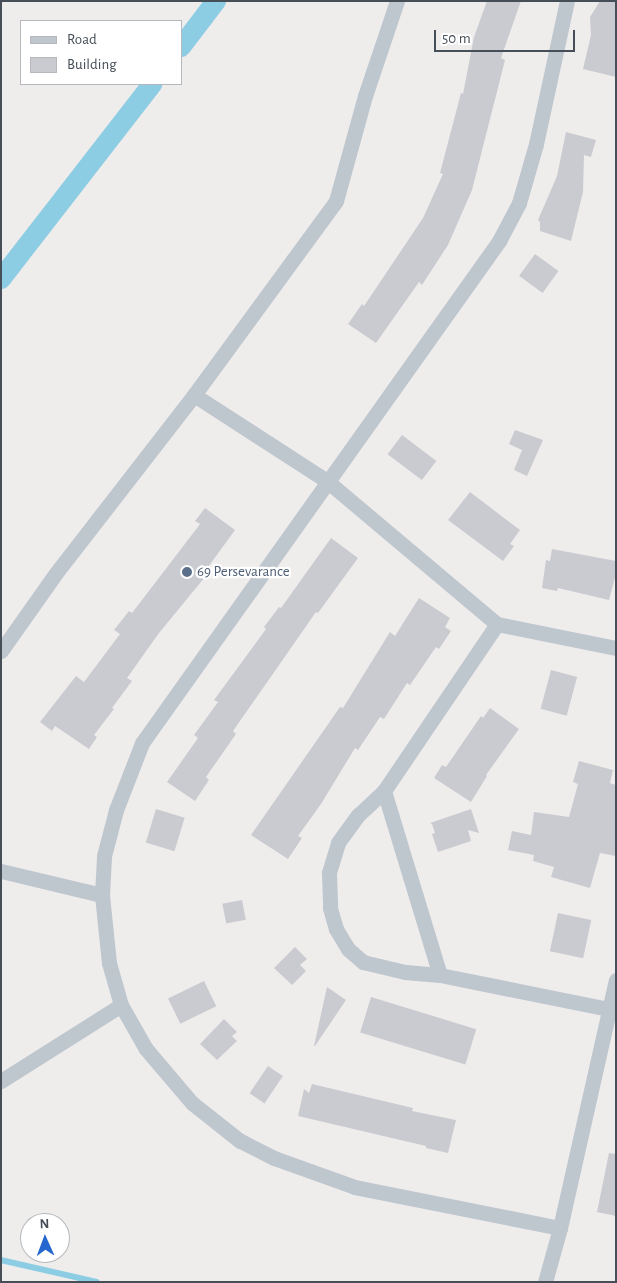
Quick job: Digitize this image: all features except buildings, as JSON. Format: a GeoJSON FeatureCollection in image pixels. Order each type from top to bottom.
{"type":"FeatureCollection","features":[{"type":"Feature","properties":{"kind":"street"},"geometry":{"type":"LineString","coordinates":[[1,651],[56,573],[194,395],[336,201],[364,96],[397,1]]}},
{"type":"Feature","properties":{"kind":"street"},"geometry":{"type":"LineString","coordinates":[[560,1228],[355,1187],[274,1158],[240,1141],[192,1103],[146,1050],[121,1005],[110,963],[102,895],[104,856],[116,810],[142,743],[499,241],[519,203],[536,144],[567,1]]}},
{"type":"Feature","properties":{"kind":"street"},"geometry":{"type":"LineString","coordinates":[[194,395],[327,481],[497,624],[616,648]]}},
{"type":"Feature","properties":{"kind":"street"},"geometry":{"type":"LineString","coordinates":[[497,624],[384,791],[358,815],[338,843],[329,874],[330,908],[336,929],[348,949],[363,962],[406,972],[440,975],[609,1009]]}},
{"type":"Feature","properties":{"kind":"street"},"geometry":{"type":"LineString","coordinates":[[384,791],[440,975]]}},
{"type":"Feature","properties":{"kind":"street"},"geometry":{"type":"LineString","coordinates":[[1,871],[102,895]]}},
{"type":"Feature","properties":{"kind":"street"},"geometry":{"type":"LineString","coordinates":[[545,1282],[560,1228],[616,980]]}},
{"type":"Feature","properties":{"kind":"street"},"geometry":{"type":"LineString","coordinates":[[1,1080],[121,1005]]}},
{"type":"Feature","properties":{"kind":"waterway"},"geometry":{"type":"LineString","coordinates":[[182,46],[216,1]]}},
{"type":"Feature","properties":{"kind":"waterway"},"geometry":{"type":"LineString","coordinates":[[1,279],[151,85]]}},
{"type":"Feature","properties":{"kind":"waterway"},"geometry":{"type":"LineString","coordinates":[[1,1260],[97,1282]]}},
{"type":"Feature","properties":{"kind":"place","name":"69 Persevarance"},"geometry":{"type":"Point","coordinates":[187,572]}}]}
